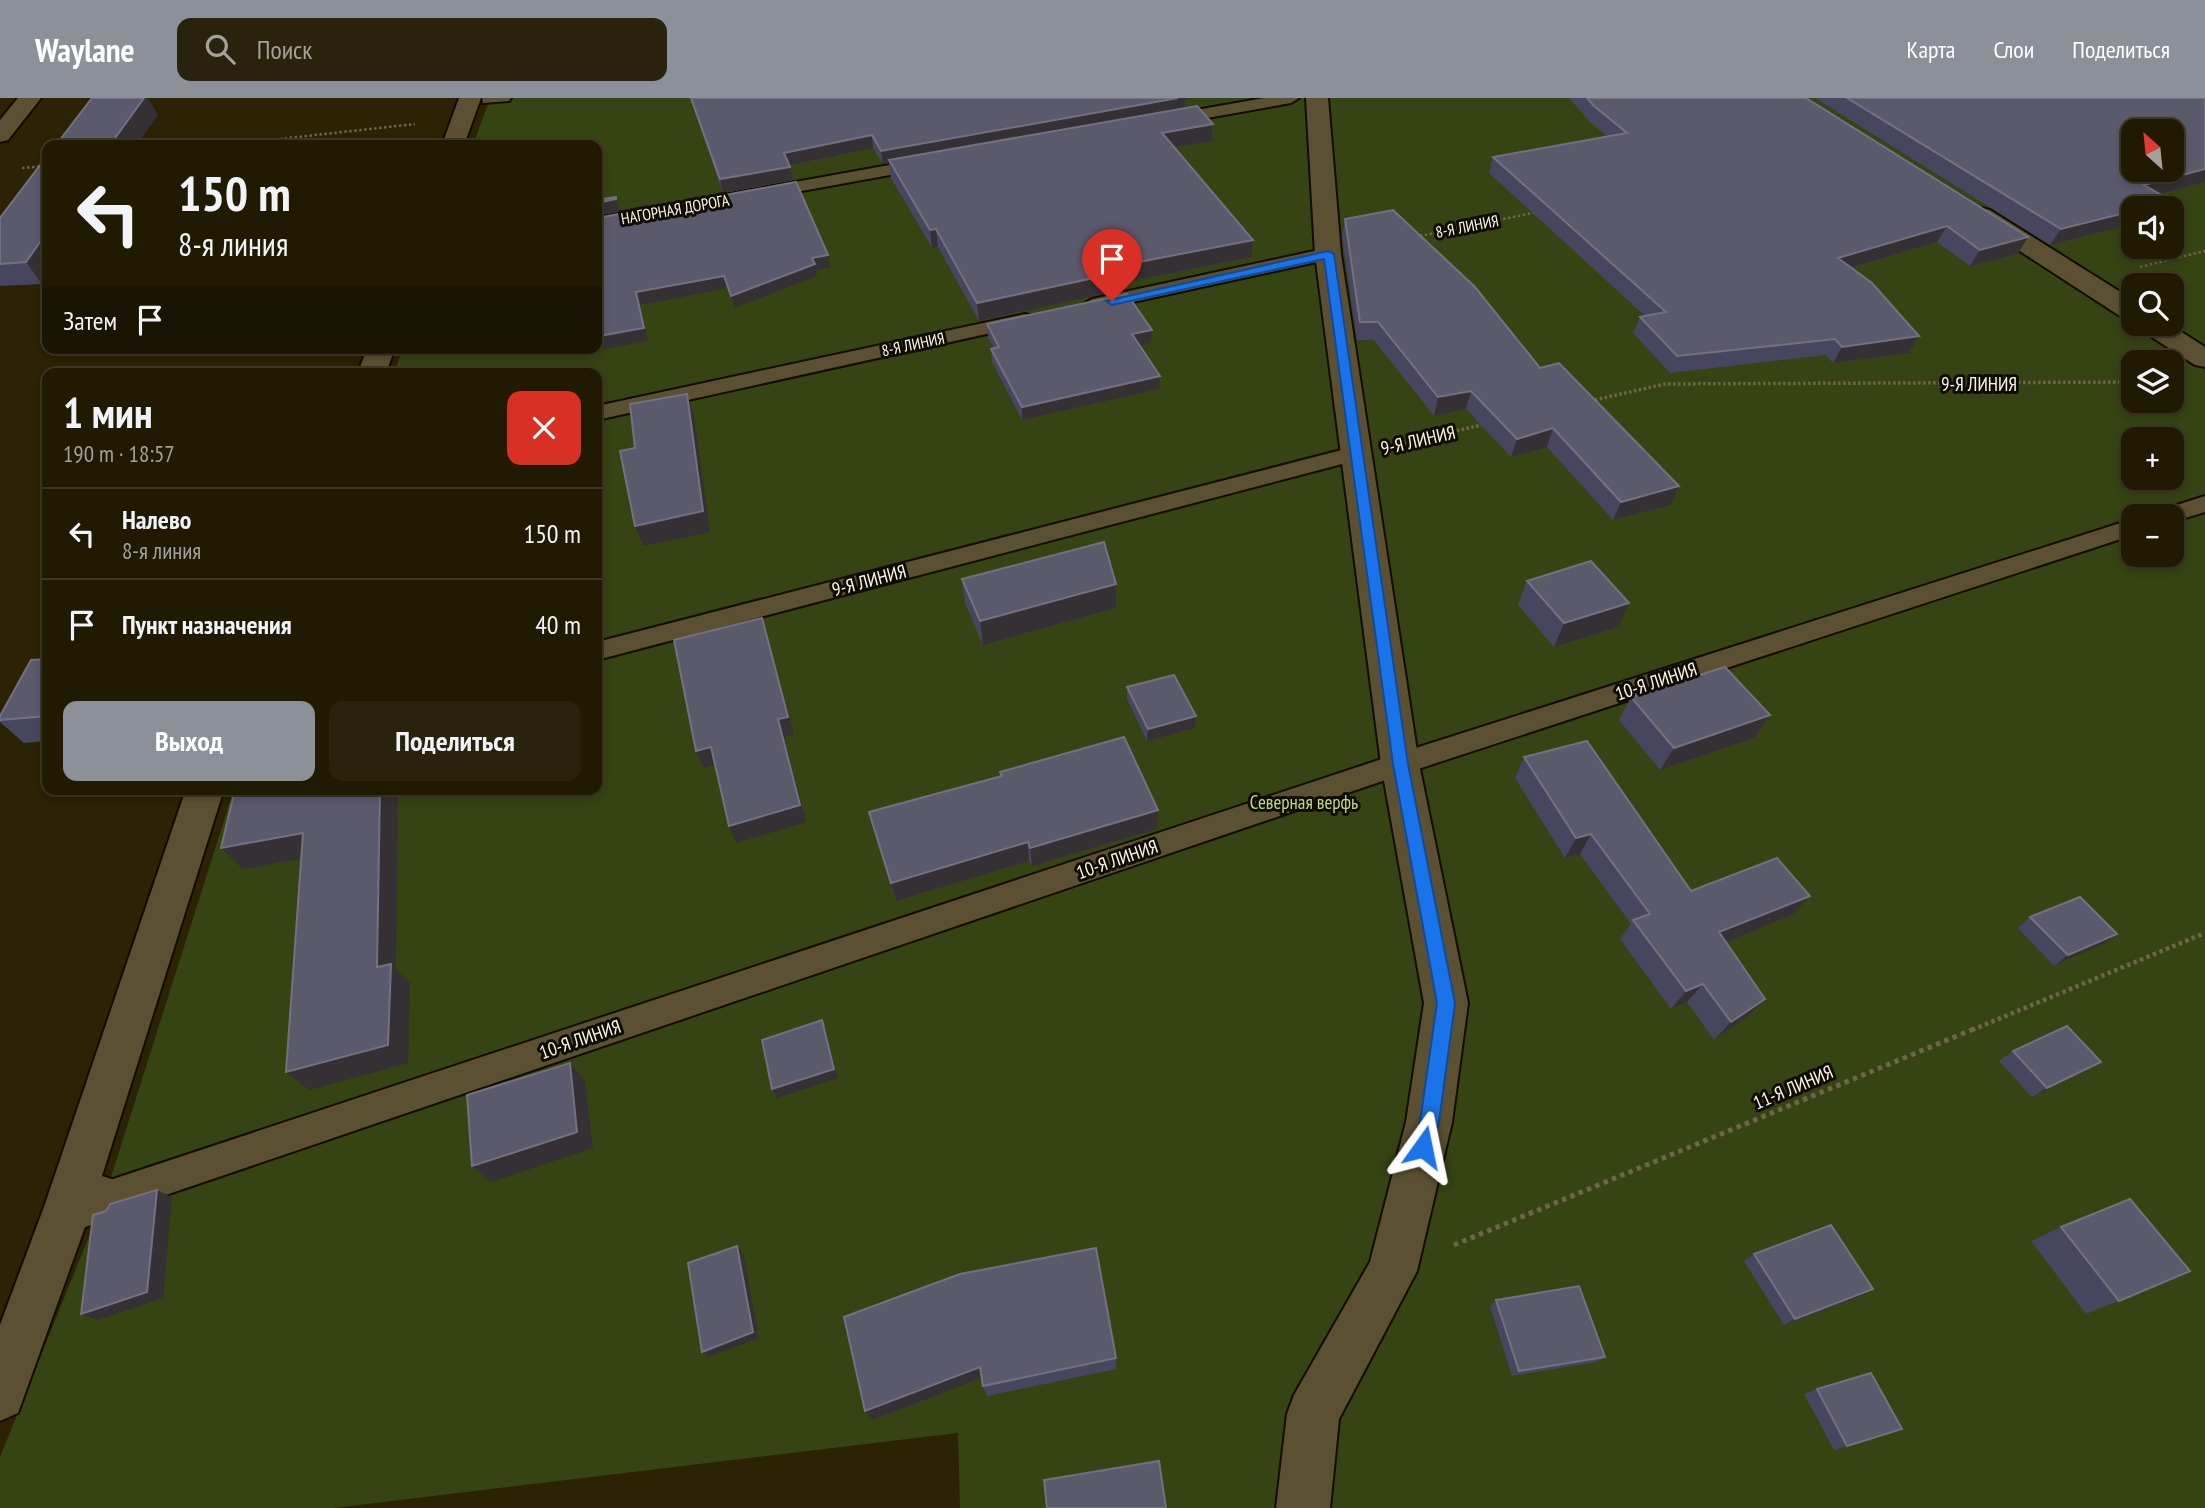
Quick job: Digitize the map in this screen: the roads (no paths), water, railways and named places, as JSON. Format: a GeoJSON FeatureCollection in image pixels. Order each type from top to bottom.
{"type":"FeatureCollection","features":[{"type":"Feature","properties":{"kind":"street"},"geometry":{"type":"LineString","coordinates":[[0,135],[30,98]]}},
{"type":"Feature","properties":{"kind":"street"},"geometry":{"type":"LineString","coordinates":[[1303,1508],[1314,1414],[1392,1271],[1429,1122],[1446,1003],[1401,764],[1328,254],[1317,98]]}},
{"type":"Feature","properties":{"kind":"street"},"geometry":{"type":"LineString","coordinates":[[456,140],[478,104]]}},
{"type":"Feature","properties":{"kind":"street"},"geometry":{"type":"LineString","coordinates":[[1960,202],[2121,304]]}},
{"type":"Feature","properties":{"kind":"street"},"geometry":{"type":"LineString","coordinates":[[2170,336],[2205,359]]}},
{"type":"Feature","properties":{"kind":"street"},"geometry":{"type":"LineString","coordinates":[[0,1395],[86,1203],[203,795]]}},
{"type":"Feature","properties":{"kind":"lane"},"geometry":{"type":"LineString","coordinates":[[1155,122],[1291,98]]}},
{"type":"Feature","properties":{"kind":"lane","name":"НАГОРНАЯ ДОРОГА"},"geometry":{"type":"LineString","coordinates":[[602,222],[951,159]]}},
{"type":"Feature","properties":{"kind":"lane"},"geometry":{"type":"LineString","coordinates":[[1071,310],[1328,254]]}},
{"type":"Feature","properties":{"kind":"lane","name":"8-Я ЛИНИЯ"},"geometry":{"type":"LineString","coordinates":[[602,412],[1044,316]]}},
{"type":"Feature","properties":{"kind":"lane","name":"9-Я ЛИНИЯ"},"geometry":{"type":"LineString","coordinates":[[602,650],[1357,453]]}},
{"type":"Feature","properties":{"kind":"lane"},"geometry":{"type":"LineString","coordinates":[[2184,510],[2205,504]]}},
{"type":"Feature","properties":{"kind":"lane","name":"10-Я ЛИНИЯ"},"geometry":{"type":"LineString","coordinates":[[86,1203],[1401,764],[2121,531]]}},
{"type":"Feature","properties":{"kind":"park label","name":"Северная верфь"},"geometry":{"type":"Point","coordinates":[1304,802]}}]}
